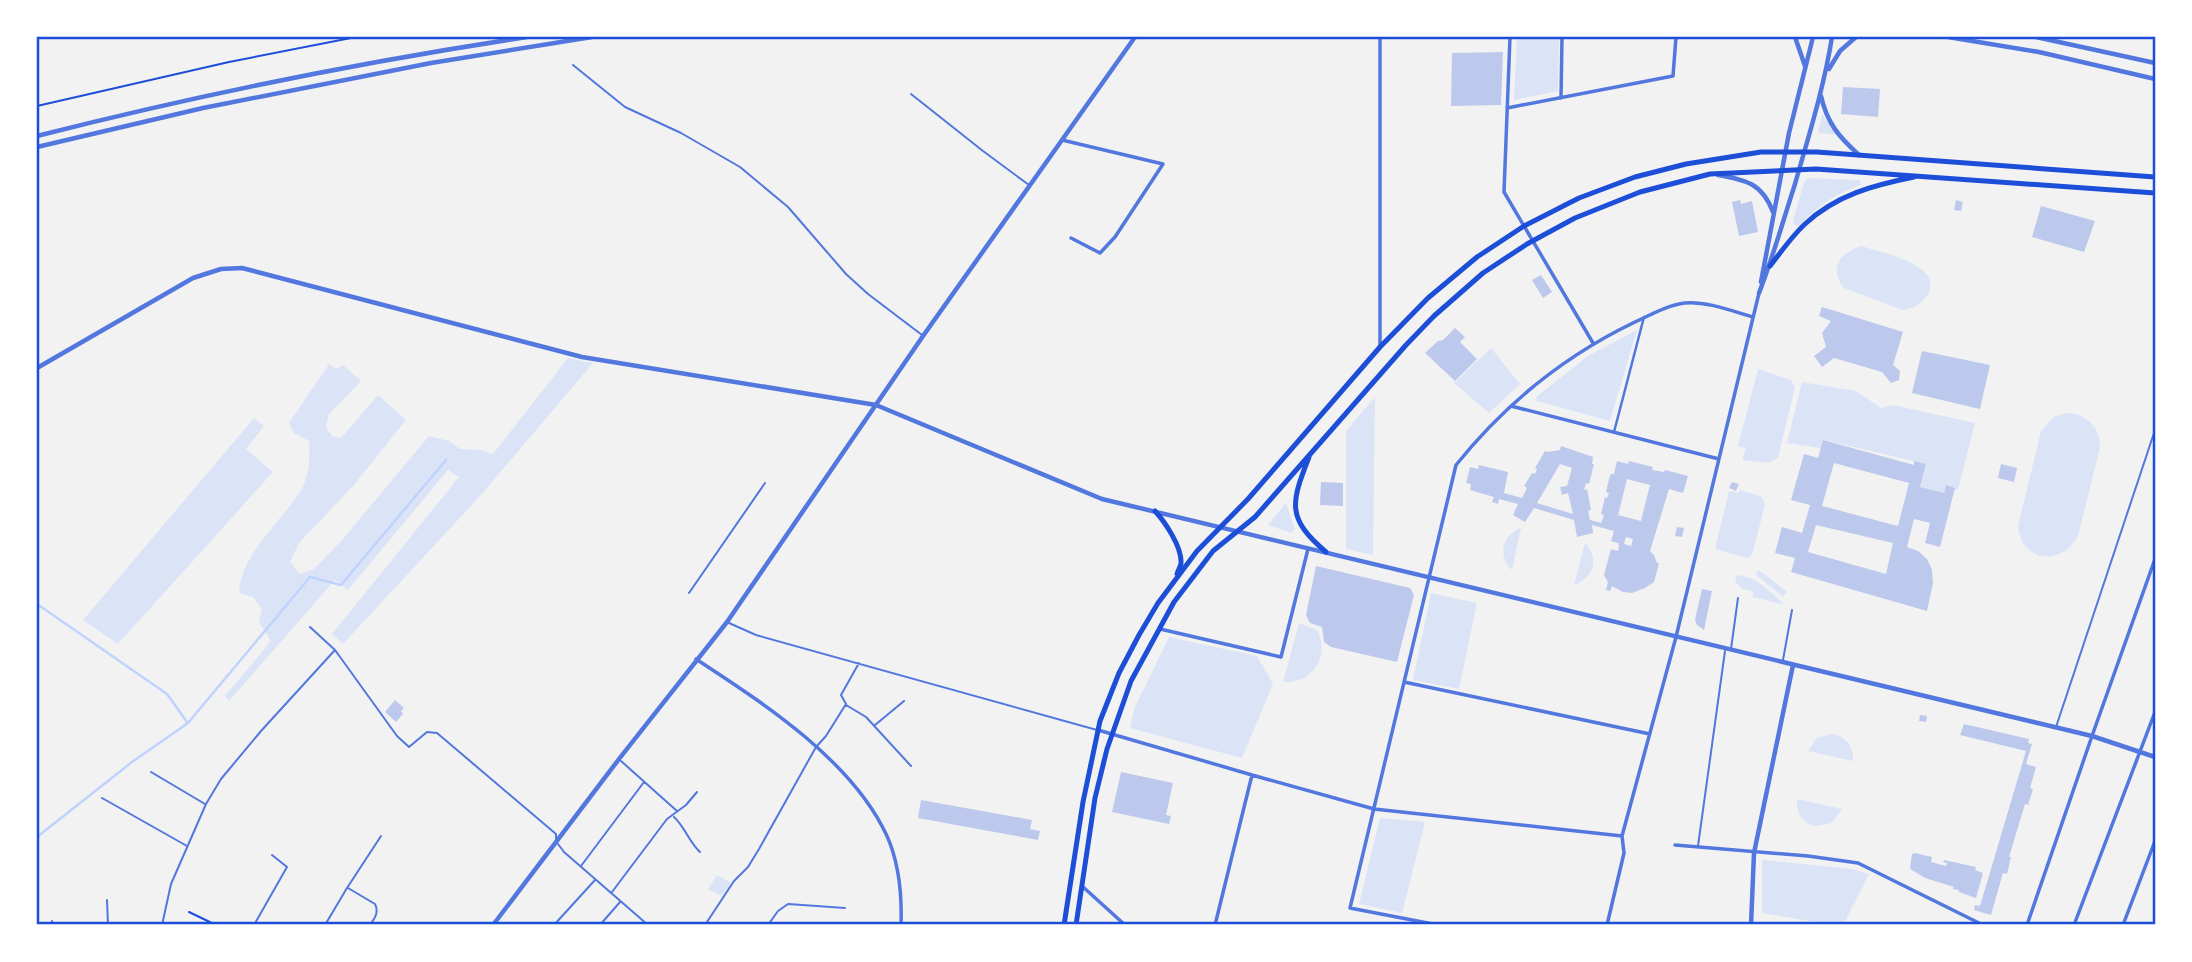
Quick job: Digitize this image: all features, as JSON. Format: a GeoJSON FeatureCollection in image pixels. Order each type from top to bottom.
{"type":"FeatureCollection","features":[{"type":"Feature","properties":{"kind":"main road"},"geometry":{"type":"LineString","coordinates":[[1064,925],[1083,802],[1100,721],[1119,673],[1158,603],[1175,578],[1219,527],[1248,499],[1381,347],[1428,298],[1477,257],[1524,226],[1579,198],[1635,177],[1686,164],[1761,152],[1805,151],[2155,177]]}},
{"type":"Feature","properties":{"kind":"main road"},"geometry":{"type":"LineString","coordinates":[[1076,925],[1096,798],[1111,735],[1131,681],[1174,602],[1213,551],[1255,517],[1406,345],[1483,273],[1575,218],[1671,183],[1710,174],[1800,168],[2155,193]]}},
{"type":"Feature","properties":{"kind":"main road"},"geometry":{"type":"LineString","coordinates":[[1770,266],[1805,224],[1850,194],[1923,176]]}},
{"type":"Feature","properties":{"kind":"main road"},"geometry":{"type":"LineString","coordinates":[[1311,453],[1296,494],[1295,508],[1300,525],[1326,552]]}},
{"type":"Feature","properties":{"kind":"main road"},"geometry":{"type":"LineString","coordinates":[[1155,511],[1165,521],[1181,562],[1175,578]]}},
{"type":"Feature","properties":{"kind":"street"},"geometry":{"type":"LineString","coordinates":[[37,136],[201,97],[458,47],[527,37]]}},
{"type":"Feature","properties":{"kind":"street"},"geometry":{"type":"LineString","coordinates":[[37,146],[217,105],[430,63],[592,37]]}},
{"type":"Feature","properties":{"kind":"street"},"geometry":{"type":"LineString","coordinates":[[494,925],[619,759],[727,622],[923,336],[1136,37]]}},
{"type":"Feature","properties":{"kind":"street"},"geometry":{"type":"LineString","coordinates":[[1380,37],[1381,347]]}},
{"type":"Feature","properties":{"kind":"street"},"geometry":{"type":"LineString","coordinates":[[1510,37],[1504,192],[1593,343]]}},
{"type":"Feature","properties":{"kind":"street"},"geometry":{"type":"LineString","coordinates":[[1561,98],[1562,37]]}},
{"type":"Feature","properties":{"kind":"street"},"geometry":{"type":"LineString","coordinates":[[1507,108],[1673,76],[1676,37]]}},
{"type":"Feature","properties":{"kind":"street"},"geometry":{"type":"LineString","coordinates":[[1796,37],[1806,70]]}},
{"type":"Feature","properties":{"kind":"street"},"geometry":{"type":"LineString","coordinates":[[1607,925],[1624,853],[1622,836],[1676,637],[1759,293],[1786,151],[1813,37]]}},
{"type":"Feature","properties":{"kind":"street"},"geometry":{"type":"LineString","coordinates":[[1759,293],[1770,266],[1821,95],[1832,37]]}},
{"type":"Feature","properties":{"kind":"street"},"geometry":{"type":"LineString","coordinates":[[1827,73],[1840,51],[1856,37]]}},
{"type":"Feature","properties":{"kind":"street"},"geometry":{"type":"LineString","coordinates":[[1948,37],[2039,52],[2155,79]]}},
{"type":"Feature","properties":{"kind":"street"},"geometry":{"type":"LineString","coordinates":[[2036,37],[2155,63]]}},
{"type":"Feature","properties":{"kind":"street"},"geometry":{"type":"LineString","coordinates":[[1821,95],[1829,120],[1839,136],[1860,155]]}},
{"type":"Feature","properties":{"kind":"street"},"geometry":{"type":"LineString","coordinates":[[1062,140],[1163,164],[1115,237],[1100,253],[1071,238]]}},
{"type":"Feature","properties":{"kind":"street"},"geometry":{"type":"LineString","coordinates":[[1710,174],[1739,179],[1756,186],[1768,201],[1774,215]]}},
{"type":"Feature","properties":{"kind":"street"},"geometry":{"type":"LineString","coordinates":[[37,368],[192,278],[221,269],[242,268],[582,357],[876,405],[1102,499],[2056,727],[2155,757]]}},
{"type":"Feature","properties":{"kind":"street"},"geometry":{"type":"LineString","coordinates":[[1438,925],[1350,908],[1456,465],[1511,406],[1555,368],[1593,343],[1644,317],[1682,303],[1697,303],[1753,317]]}},
{"type":"Feature","properties":{"kind":"street"},"geometry":{"type":"LineString","coordinates":[[1614,432],[1644,317]]}},
{"type":"Feature","properties":{"kind":"street"},"geometry":{"type":"LineString","coordinates":[[1511,406],[1719,458]]}},
{"type":"Feature","properties":{"kind":"street"},"geometry":{"type":"LineString","coordinates":[[1159,629],[1280,657],[1308,549]]}},
{"type":"Feature","properties":{"kind":"street"},"geometry":{"type":"LineString","coordinates":[[2027,925],[2155,559]]}},
{"type":"Feature","properties":{"kind":"street"},"geometry":{"type":"LineString","coordinates":[[696,659],[766,705],[816,747],[855,788],[886,834],[897,866],[902,908],[901,925]]}},
{"type":"Feature","properties":{"kind":"street"},"geometry":{"type":"LineString","coordinates":[[1751,925],[1754,853],[1793,665]]}},
{"type":"Feature","properties":{"kind":"street"},"geometry":{"type":"LineString","coordinates":[[1404,682],[1650,734]]}},
{"type":"Feature","properties":{"kind":"street"},"geometry":{"type":"LineString","coordinates":[[2074,925],[2155,712]]}},
{"type":"Feature","properties":{"kind":"street"},"geometry":{"type":"LineString","coordinates":[[1098,730],[1374,808],[1622,836]]}},
{"type":"Feature","properties":{"kind":"street"},"geometry":{"type":"LineString","coordinates":[[1215,925],[1252,775]]}},
{"type":"Feature","properties":{"kind":"street"},"geometry":{"type":"LineString","coordinates":[[2123,925],[2155,841]]}},
{"type":"Feature","properties":{"kind":"street"},"geometry":{"type":"LineString","coordinates":[[1675,845],[1858,863],[1983,925]]}},
{"type":"Feature","properties":{"kind":"street"},"geometry":{"type":"LineString","coordinates":[[1083,886],[1125,925]]}},
{"type":"Feature","properties":{"kind":"lane"},"geometry":{"type":"LineString","coordinates":[[573,65],[625,107],[681,133],[740,167],[788,207],[861,288],[923,336]]}},
{"type":"Feature","properties":{"kind":"lane"},"geometry":{"type":"LineString","coordinates":[[911,94],[1030,186]]}},
{"type":"Feature","properties":{"kind":"lane"},"geometry":{"type":"LineString","coordinates":[[2056,727],[2155,430]]}},
{"type":"Feature","properties":{"kind":"lane"},"geometry":{"type":"LineString","coordinates":[[689,593],[765,482]]}},
{"type":"Feature","properties":{"kind":"lane"},"geometry":{"type":"LineString","coordinates":[[1698,847],[1738,598]]}},
{"type":"Feature","properties":{"kind":"lane"},"geometry":{"type":"LineString","coordinates":[[1783,663],[1792,610]]}},
{"type":"Feature","properties":{"kind":"lane"},"geometry":{"type":"LineString","coordinates":[[727,622],[757,635],[1098,730]]}},
{"type":"Feature","properties":{"kind":"lane"},"geometry":{"type":"LineString","coordinates":[[310,627],[335,650],[397,736],[409,747],[427,732],[437,733],[531,811],[556,834],[556,842],[564,852],[648,925]]}},
{"type":"Feature","properties":{"kind":"lane"},"geometry":{"type":"LineString","coordinates":[[162,925],[171,884],[206,804],[221,779],[335,650]]}},
{"type":"Feature","properties":{"kind":"lane"},"geometry":{"type":"LineString","coordinates":[[859,663],[841,695],[846,704],[866,717],[911,766]]}},
{"type":"Feature","properties":{"kind":"lane"},"geometry":{"type":"LineString","coordinates":[[874,726],[904,701]]}},
{"type":"Feature","properties":{"kind":"lane"},"geometry":{"type":"LineString","coordinates":[[705,925],[734,881],[748,867],[816,747],[846,704]]}},
{"type":"Feature","properties":{"kind":"lane"},"geometry":{"type":"LineString","coordinates":[[619,759],[678,811]]}},
{"type":"Feature","properties":{"kind":"lane"},"geometry":{"type":"LineString","coordinates":[[151,772],[206,804]]}},
{"type":"Feature","properties":{"kind":"lane"},"geometry":{"type":"LineString","coordinates":[[581,866],[644,782]]}},
{"type":"Feature","properties":{"kind":"lane"},"geometry":{"type":"LineString","coordinates":[[611,892],[667,819],[696,792]]}},
{"type":"Feature","properties":{"kind":"lane"},"geometry":{"type":"LineString","coordinates":[[102,798],[187,846]]}},
{"type":"Feature","properties":{"kind":"lane"},"geometry":{"type":"LineString","coordinates":[[673,815],[700,852]]}},
{"type":"Feature","properties":{"kind":"lane"},"geometry":{"type":"LineString","coordinates":[[325,925],[381,836]]}},
{"type":"Feature","properties":{"kind":"lane"},"geometry":{"type":"LineString","coordinates":[[254,925],[287,867],[272,855]]}},
{"type":"Feature","properties":{"kind":"lane"},"geometry":{"type":"LineString","coordinates":[[554,925],[596,880]]}},
{"type":"Feature","properties":{"kind":"lane"},"geometry":{"type":"LineString","coordinates":[[347,888],[375,904],[377,915],[370,925]]}},
{"type":"Feature","properties":{"kind":"lane"},"geometry":{"type":"LineString","coordinates":[[107,900],[108,925]]}},
{"type":"Feature","properties":{"kind":"lane"},"geometry":{"type":"LineString","coordinates":[[600,925],[621,902]]}},
{"type":"Feature","properties":{"kind":"lane"},"geometry":{"type":"LineString","coordinates":[[768,925],[778,911],[788,904],[845,908]]}},
{"type":"Feature","properties":{"kind":"path"},"geometry":{"type":"LineString","coordinates":[[37,106],[229,62],[356,37]]}},
{"type":"Feature","properties":{"kind":"path"},"geometry":{"type":"LineString","coordinates":[[189,912],[216,925]]}},
{"type":"Feature","properties":{"kind":"shaded area"},"geometry":{"type":"Polygon","coordinates":[[[1517,37],[1559,37],[1558,91],[1514,100],[1517,37]]]}},
{"type":"Feature","properties":{"kind":"shaded area"},"geometry":{"type":"Polygon","coordinates":[[[1822,114],[1837,135],[1818,133],[1822,114]]]}},
{"type":"Feature","properties":{"kind":"shaded area"},"geometry":{"type":"Polygon","coordinates":[[[1808,178],[1860,180],[1861,185],[1835,196],[1799,226],[1794,225],[1804,182],[1808,178]]]}},
{"type":"Feature","properties":{"kind":"shaded area"},"geometry":{"type":"Polygon","coordinates":[[[1861,246],[1896,256],[1920,268],[1928,276],[1931,286],[1926,297],[1916,306],[1902,310],[1844,288],[1837,274],[1839,263],[1847,253],[1861,246]]]}},
{"type":"Feature","properties":{"kind":"shaded area"},"geometry":{"type":"Polygon","coordinates":[[[1637,330],[1610,421],[1537,401],[1536,397],[1588,356],[1637,330]]]}},
{"type":"Feature","properties":{"kind":"shaded area"},"geometry":{"type":"Polygon","coordinates":[[[1491,348],[1520,384],[1489,413],[1454,383],[1491,348]]]}},
{"type":"Feature","properties":{"kind":"shaded area"},"geometry":{"type":"Polygon","coordinates":[[[568,358],[593,363],[481,495],[343,644],[332,634],[459,477],[448,470],[348,590],[335,580],[229,701],[225,696],[271,641],[259,622],[262,609],[253,597],[239,593],[241,579],[254,552],[304,484],[309,466],[309,441],[294,433],[289,423],[329,364],[336,369],[343,365],[361,381],[329,414],[326,427],[332,436],[341,438],[378,395],[406,420],[354,485],[299,543],[290,562],[300,574],[314,569],[342,540],[429,436],[449,441],[460,449],[481,450],[493,454],[568,358]]]}},
{"type":"Feature","properties":{"kind":"shaded area"},"geometry":{"type":"Polygon","coordinates":[[[1758,369],[1791,380],[1795,387],[1778,458],[1769,463],[1742,460],[1746,448],[1738,446],[1758,369]]]}},
{"type":"Feature","properties":{"kind":"shaded area"},"geometry":{"type":"Polygon","coordinates":[[[1802,382],[1856,391],[1881,408],[1893,405],[1975,423],[1958,490],[1946,485],[1944,493],[1920,487],[1926,464],[1824,440],[1821,448],[1787,443],[1802,382]]]}},
{"type":"Feature","properties":{"kind":"shaded area"},"geometry":{"type":"Polygon","coordinates":[[[1375,397],[1373,555],[1346,549],[1346,431],[1375,397]]]}},
{"type":"Feature","properties":{"kind":"shaded area"},"geometry":{"type":"Polygon","coordinates":[[[2067,413],[2081,416],[2091,423],[2098,433],[2100,447],[2078,536],[2062,553],[2043,556],[2026,547],[2018,526],[2041,431],[2054,417],[2067,413]]]}},
{"type":"Feature","properties":{"kind":"shaded area"},"geometry":{"type":"Polygon","coordinates":[[[254,418],[264,426],[246,449],[273,472],[118,644],[83,620],[254,418]]]}},
{"type":"Feature","properties":{"kind":"shaded area"},"geometry":{"type":"Polygon","coordinates":[[[1740,490],[1762,497],[1765,505],[1752,555],[1747,558],[1715,549],[1729,491],[1738,493],[1740,490]]]}},
{"type":"Feature","properties":{"kind":"shaded area"},"geometry":{"type":"Polygon","coordinates":[[[1286,503],[1295,529],[1291,533],[1268,525],[1286,503]]]}},
{"type":"Feature","properties":{"kind":"shaded area"},"geometry":{"type":"Polygon","coordinates":[[[1521,528],[1512,570],[1504,558],[1504,546],[1509,535],[1521,528]]]}},
{"type":"Feature","properties":{"kind":"shaded area"},"geometry":{"type":"Polygon","coordinates":[[[1585,543],[1592,555],[1593,567],[1586,578],[1574,585],[1585,543]]]}},
{"type":"Feature","properties":{"kind":"shaded area"},"geometry":{"type":"Polygon","coordinates":[[[1759,570],[1787,592],[1783,597],[1755,574],[1759,570]]]}},
{"type":"Feature","properties":{"kind":"shaded area"},"geometry":{"type":"Polygon","coordinates":[[[1737,575],[1757,582],[1785,605],[1753,597],[1753,591],[1743,589],[1735,582],[1737,575]]]}},
{"type":"Feature","properties":{"kind":"shaded area"},"geometry":{"type":"Polygon","coordinates":[[[1431,593],[1477,603],[1459,689],[1413,680],[1431,593]]]}},
{"type":"Feature","properties":{"kind":"shaded area"},"geometry":{"type":"Polygon","coordinates":[[[1299,623],[1317,630],[1322,649],[1320,658],[1316,666],[1303,678],[1283,682],[1299,623]]]}},
{"type":"Feature","properties":{"kind":"shaded area"},"geometry":{"type":"Polygon","coordinates":[[[1169,637],[1257,656],[1273,684],[1242,758],[1130,728],[1134,709],[1169,637]]]}},
{"type":"Feature","properties":{"kind":"shaded area"},"geometry":{"type":"Polygon","coordinates":[[[1832,734],[1848,743],[1853,761],[1808,751],[1817,738],[1832,734]]]}},
{"type":"Feature","properties":{"kind":"shaded area"},"geometry":{"type":"Polygon","coordinates":[[[1797,799],[1842,809],[1832,823],[1816,826],[1801,817],[1797,799]]]}},
{"type":"Feature","properties":{"kind":"shaded area"},"geometry":{"type":"Polygon","coordinates":[[[1380,818],[1425,822],[1402,913],[1359,904],[1380,818]]]}},
{"type":"Feature","properties":{"kind":"shaded area"},"geometry":{"type":"Polygon","coordinates":[[[1762,860],[1852,869],[1869,874],[1843,925],[1835,925],[1762,913],[1762,860]]]}},
{"type":"Feature","properties":{"kind":"shaded area"},"geometry":{"type":"Polygon","coordinates":[[[717,875],[731,883],[722,896],[708,889],[717,875]]]}},
{"type":"Feature","properties":{"kind":"building"},"geometry":{"type":"Polygon","coordinates":[[[1503,52],[1501,105],[1451,106],[1452,53],[1503,52]]]}},
{"type":"Feature","properties":{"kind":"building"},"geometry":{"type":"Polygon","coordinates":[[[1843,87],[1880,89],[1878,117],[1841,114],[1843,87]]]}},
{"type":"Feature","properties":{"kind":"building"},"geometry":{"type":"Polygon","coordinates":[[[1740,200],[1741,204],[1752,201],[1758,232],[1739,236],[1732,202],[1740,200]]]}},
{"type":"Feature","properties":{"kind":"building"},"geometry":{"type":"Polygon","coordinates":[[[1956,200],[1963,202],[1961,211],[1954,210],[1956,200]]]}},
{"type":"Feature","properties":{"kind":"building"},"geometry":{"type":"Polygon","coordinates":[[[2041,206],[2095,221],[2084,252],[2032,237],[2041,206]]]}},
{"type":"Feature","properties":{"kind":"building"},"geometry":{"type":"Polygon","coordinates":[[[1541,275],[1552,292],[1543,298],[1532,280],[1541,275]]]}},
{"type":"Feature","properties":{"kind":"building"},"geometry":{"type":"Polygon","coordinates":[[[1822,307],[1903,332],[1893,365],[1900,371],[1899,380],[1891,383],[1882,372],[1834,358],[1822,367],[1814,356],[1826,347],[1822,333],[1831,321],[1819,316],[1822,307]]]}},
{"type":"Feature","properties":{"kind":"building"},"geometry":{"type":"Polygon","coordinates":[[[1455,328],[1465,337],[1460,342],[1477,359],[1455,381],[1425,353],[1455,328]]]}},
{"type":"Feature","properties":{"kind":"building"},"geometry":{"type":"Polygon","coordinates":[[[1922,351],[1990,365],[1980,409],[1912,393],[1922,351]]]}},
{"type":"Feature","properties":{"kind":"building"},"geometry":{"type":"Polygon","coordinates":[[[1823,440],[1914,465],[1914,461],[1926,464],[1920,487],[1944,493],[1946,485],[1955,488],[1940,547],[1925,543],[1930,523],[1914,519],[1907,547],[1918,551],[1927,559],[1932,570],[1933,583],[1927,611],[1791,572],[1795,558],[1775,553],[1782,527],[1802,533],[1810,505],[1791,500],[1804,454],[1818,458],[1823,440]],[[1834,463],[1822,506],[1898,526],[1909,483],[1834,463]],[[1816,525],[1808,552],[1886,574],[1893,543],[1816,525]]]}},
{"type":"Feature","properties":{"kind":"building"},"geometry":{"type":"Polygon","coordinates":[[[1561,446],[1593,457],[1589,484],[1586,483],[1584,490],[1587,489],[1590,520],[1601,523],[1605,497],[1607,498],[1609,493],[1606,492],[1609,479],[1611,474],[1614,474],[1617,461],[1628,464],[1629,461],[1653,467],[1652,470],[1665,470],[1688,476],[1683,493],[1669,489],[1650,551],[1659,563],[1654,582],[1645,588],[1632,593],[1612,586],[1610,591],[1606,590],[1608,582],[1604,575],[1611,549],[1618,551],[1619,546],[1611,541],[1614,531],[1592,525],[1593,533],[1577,537],[1574,520],[1534,508],[1525,522],[1513,515],[1518,504],[1499,499],[1498,504],[1492,502],[1494,497],[1470,490],[1471,484],[1466,483],[1470,467],[1478,469],[1479,465],[1508,472],[1504,493],[1522,498],[1527,488],[1524,486],[1532,473],[1535,474],[1535,468],[1545,451],[1560,450],[1561,446]],[[1560,464],[1537,503],[1573,514],[1568,493],[1562,495],[1560,487],[1567,486],[1572,468],[1560,464]],[[1627,479],[1618,515],[1641,521],[1650,485],[1627,479]],[[1626,537],[1624,544],[1631,546],[1633,539],[1626,537]]]}},
{"type":"Feature","properties":{"kind":"building"},"geometry":{"type":"Polygon","coordinates":[[[2001,464],[2017,468],[2014,482],[1998,478],[2001,464]]]}},
{"type":"Feature","properties":{"kind":"building"},"geometry":{"type":"Polygon","coordinates":[[[1321,482],[1343,483],[1343,506],[1320,505],[1321,482]]]}},
{"type":"Feature","properties":{"kind":"building"},"geometry":{"type":"Polygon","coordinates":[[[1732,482],[1739,484],[1736,491],[1729,488],[1732,482]]]}},
{"type":"Feature","properties":{"kind":"building"},"geometry":{"type":"Polygon","coordinates":[[[1677,527],[1684,528],[1682,537],[1675,536],[1677,527]]]}},
{"type":"Feature","properties":{"kind":"building"},"geometry":{"type":"Polygon","coordinates":[[[1316,566],[1410,588],[1414,595],[1397,662],[1331,647],[1324,642],[1322,627],[1310,623],[1306,615],[1316,566]]]}},
{"type":"Feature","properties":{"kind":"building"},"geometry":{"type":"Polygon","coordinates":[[[1702,589],[1712,591],[1704,630],[1695,620],[1702,589]]]}},
{"type":"Feature","properties":{"kind":"building"},"geometry":{"type":"Polygon","coordinates":[[[395,700],[404,708],[401,711],[403,714],[396,722],[385,712],[395,700]]]}},
{"type":"Feature","properties":{"kind":"building"},"geometry":{"type":"Polygon","coordinates":[[[1920,715],[1927,716],[1926,722],[1919,721],[1920,715]]]}},
{"type":"Feature","properties":{"kind":"building"},"geometry":{"type":"Polygon","coordinates":[[[1964,724],[2029,739],[2028,743],[2032,744],[2026,764],[2036,767],[2030,788],[2033,789],[2028,805],[2025,804],[2009,857],[2007,874],[2003,873],[1991,915],[1974,910],[1975,905],[1980,906],[2026,751],[1960,735],[1964,724]]]}},
{"type":"Feature","properties":{"kind":"building"},"geometry":{"type":"Polygon","coordinates":[[[1121,772],[1173,783],[1166,815],[1171,816],[1169,824],[1112,812],[1121,772]]]}},
{"type":"Feature","properties":{"kind":"building"},"geometry":{"type":"Polygon","coordinates":[[[921,800],[1032,820],[1030,829],[1040,831],[1038,840],[918,818],[921,800]]]}},
{"type":"Feature","properties":{"kind":"building"},"geometry":{"type":"Polygon","coordinates":[[[1912,854],[1932,857],[1931,862],[1946,866],[1944,860],[1976,867],[1975,870],[1983,873],[1976,898],[1953,889],[1954,887],[1925,878],[1910,869],[1912,854]]]}},
{"type":"Feature","properties":{"kind":"waterway"},"geometry":{"type":"LineString","coordinates":[[37,837],[132,762],[188,723],[310,577],[341,585],[446,460]]}},
{"type":"Feature","properties":{"kind":"waterway"},"geometry":{"type":"LineString","coordinates":[[37,604],[167,694],[187,722]]}}]}
